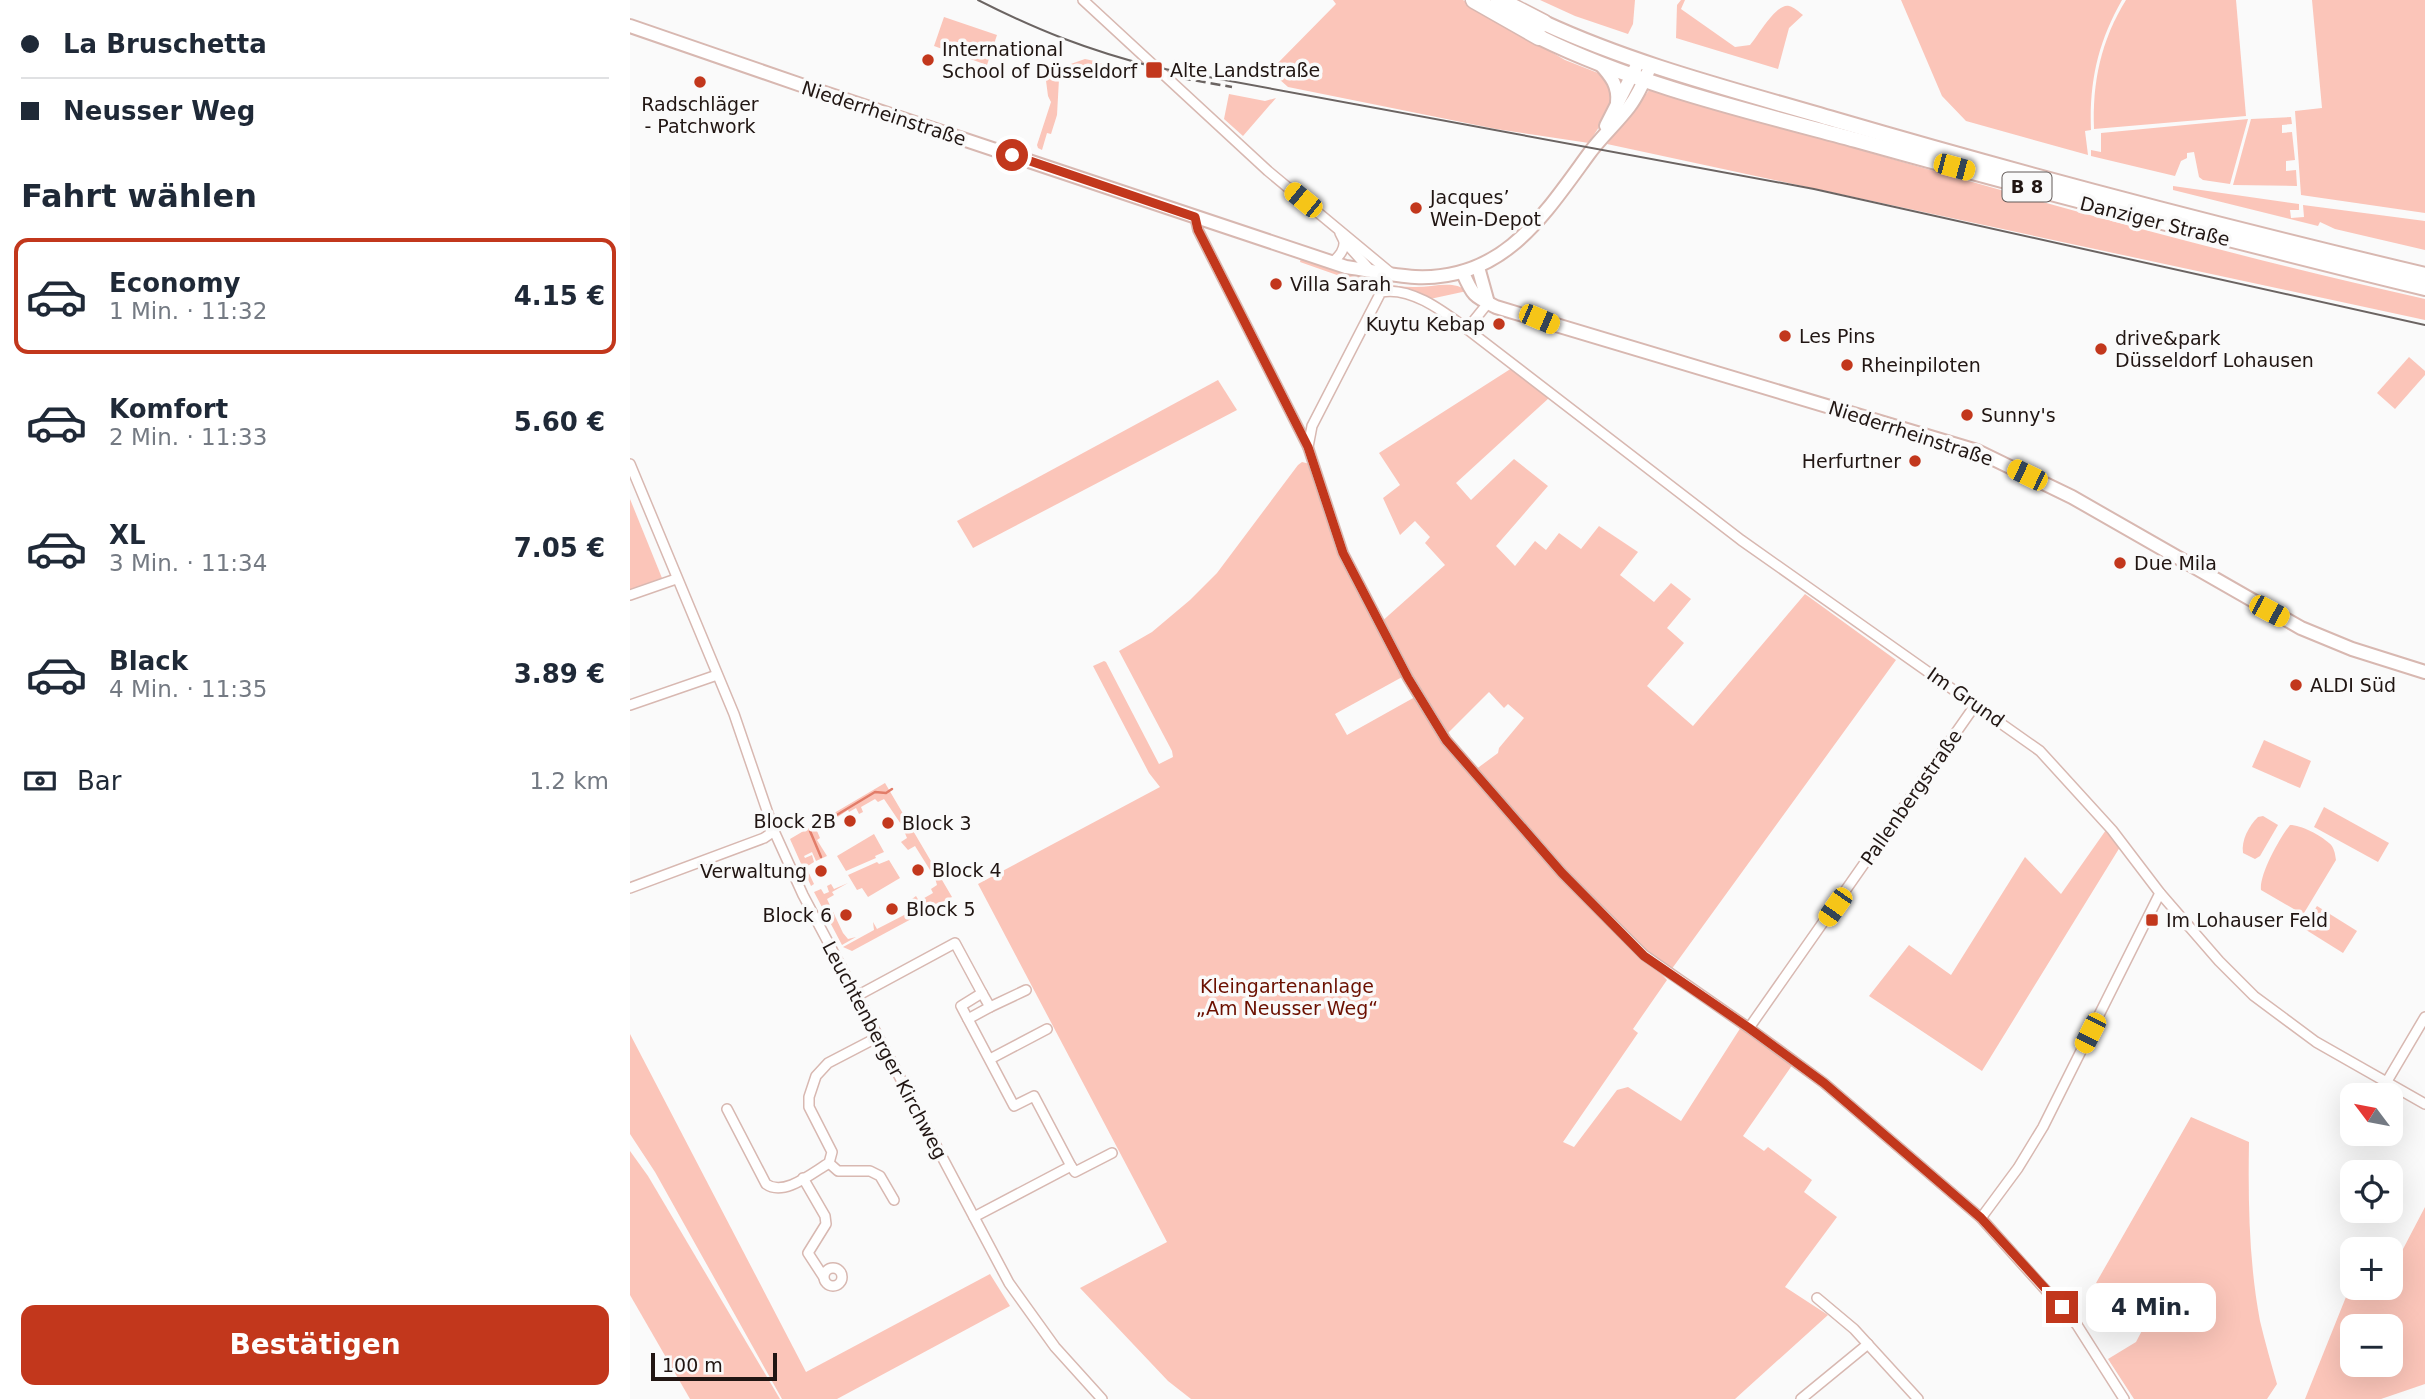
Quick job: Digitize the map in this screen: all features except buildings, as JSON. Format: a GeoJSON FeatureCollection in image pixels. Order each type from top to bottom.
{"type":"FeatureCollection","features":[{"type":"Feature","properties":{"kind":"highway","name":"Danziger Straße"},"geometry":{"type":"LineString","coordinates":[[1474,0],[1541,30]]}},
{"type":"Feature","properties":{"kind":"highway","name":"Danziger Straße"},"geometry":{"type":"LineString","coordinates":[[1499,0],[1541,30]]}},
{"type":"Feature","properties":{"kind":"main road","name":"Niederrheinstraße"},"geometry":{"type":"LineString","coordinates":[[630,26],[1333,262],[1394,275],[1428,277],[1463,273],[1478,267]]}},
{"type":"Feature","properties":{"kind":"main road","name":"Danziger Straße"},"geometry":{"type":"LineString","coordinates":[[1541,30],[2046,180],[2425,275]]}},
{"type":"Feature","properties":{"kind":"main road","name":"Danziger Straße"},"geometry":{"type":"LineString","coordinates":[[1541,30],[1599,64],[1639,78],[2102,208],[2425,288]]}},
{"type":"Feature","properties":{"kind":"main road"},"geometry":{"type":"LineString","coordinates":[[1488,303],[1478,267],[1501,255],[1519,241],[1555,200],[1600,139],[1629,107],[1645,62]]}},
{"type":"Feature","properties":{"kind":"main road"},"geometry":{"type":"LineString","coordinates":[[1599,64],[1612,78],[1618,91],[1616,107]]}},
{"type":"Feature","properties":{"kind":"main road"},"geometry":{"type":"LineString","coordinates":[[1600,139],[1616,107],[1639,78]]}},
{"type":"Feature","properties":{"kind":"main road","name":"Niederrheinstraße"},"geometry":{"type":"LineString","coordinates":[[1463,273],[1476,297],[1488,303],[1558,327],[1977,451],[2072,497],[2301,628],[2352,649],[2425,672]]}},
{"type":"Feature","properties":{"kind":"street"},"geometry":{"type":"LineString","coordinates":[[1083,0],[1259,163],[1394,275]]}},
{"type":"Feature","properties":{"kind":"street"},"geometry":{"type":"LineString","coordinates":[[1195,217],[1198,230],[1308,447],[1343,553],[1408,678],[1446,740],[1562,873],[1644,956],[1824,1083],[1981,1218],[2077,1325],[2123,1399]]}},
{"type":"Feature","properties":{"kind":"street"},"geometry":{"type":"LineString","coordinates":[[1338,229],[1344,241],[1371,271]]}},
{"type":"Feature","properties":{"kind":"street"},"geometry":{"type":"LineString","coordinates":[[1333,262],[1345,246],[1344,241]]}},
{"type":"Feature","properties":{"kind":"street"},"geometry":{"type":"LineString","coordinates":[[1308,447],[1312,426],[1378,294],[1392,291],[1431,303],[1467,329],[1488,303]]}},
{"type":"Feature","properties":{"kind":"street","name":"Im Grund"},"geometry":{"type":"LineString","coordinates":[[1467,329],[1741,540],[2040,751],[2112,830],[2160,893],[2219,961],[2255,996],[2316,1042],[2386,1083]]}},
{"type":"Feature","properties":{"kind":"street","name":"Leuchtenberger Kirchweg"},"geometry":{"type":"LineString","coordinates":[[630,464],[734,714],[774,831],[855,997],[1001,1270],[1055,1347],[1102,1399]]}},
{"type":"Feature","properties":{"kind":"street"},"geometry":{"type":"LineString","coordinates":[[630,595],[676,579]]}},
{"type":"Feature","properties":{"kind":"street"},"geometry":{"type":"LineString","coordinates":[[630,705],[717,675]]}},
{"type":"Feature","properties":{"kind":"street","name":"Pallenbergstraße"},"geometry":{"type":"LineString","coordinates":[[1749,1028],[1976,704]]}},
{"type":"Feature","properties":{"kind":"street"},"geometry":{"type":"LineString","coordinates":[[630,888],[764,838],[774,831]]}},
{"type":"Feature","properties":{"kind":"street"},"geometry":{"type":"LineString","coordinates":[[1981,1218],[2018,1168],[2043,1126],[2160,893]]}},
{"type":"Feature","properties":{"kind":"street"},"geometry":{"type":"LineString","coordinates":[[855,997],[955,943],[990,1007]]}},
{"type":"Feature","properties":{"kind":"street"},"geometry":{"type":"LineString","coordinates":[[968,1019],[1026,990]]}},
{"type":"Feature","properties":{"kind":"street"},"geometry":{"type":"LineString","coordinates":[[982,993],[961,1006],[1014,1106],[1034,1096],[1074,1172],[1112,1153]]}},
{"type":"Feature","properties":{"kind":"street"},"geometry":{"type":"LineString","coordinates":[[2386,1083],[2425,1017]]}},
{"type":"Feature","properties":{"kind":"street"},"geometry":{"type":"LineString","coordinates":[[989,1059],[1046,1029]]}},
{"type":"Feature","properties":{"kind":"street"},"geometry":{"type":"LineString","coordinates":[[727,1109],[766,1184],[781,1189],[829,1163],[832,1152],[810,1107],[809,1097],[816,1076],[828,1063],[878,1037]]}},
{"type":"Feature","properties":{"kind":"street","name":"Im Grund"},"geometry":{"type":"LineString","coordinates":[[2403,1092],[2425,1104]]}},
{"type":"Feature","properties":{"kind":"street"},"geometry":{"type":"LineString","coordinates":[[829,1163],[838,1171],[870,1171],[880,1176],[894,1200]]}},
{"type":"Feature","properties":{"kind":"street"},"geometry":{"type":"LineString","coordinates":[[975,1217],[1071,1166]]}},
{"type":"Feature","properties":{"kind":"street"},"geometry":{"type":"LineString","coordinates":[[803,1178],[825,1216],[826,1224],[808,1253],[823,1276]]}},
{"type":"Feature","properties":{"kind":"street"},"geometry":{"type":"LineString","coordinates":[[1817,1298],[1868,1343],[1918,1399]]}},
{"type":"Feature","properties":{"kind":"street"},"geometry":{"type":"LineString","coordinates":[[1801,1399],[1868,1343]]}},
{"type":"Feature","properties":{"kind":"green space"},"geometry":{"type":"Polygon","coordinates":[[[1333,0],[1463,0],[1565,60],[1598,73],[1612,85],[1612,106],[1589,143],[1496,129],[1288,87],[1270,71],[1336,4],[1333,0]]]}},
{"type":"Feature","properties":{"kind":"green space"},"geometry":{"type":"Polygon","coordinates":[[[1540,0],[1635,0],[1633,24],[1628,34],[1575,16],[1540,0]]]}},
{"type":"Feature","properties":{"kind":"green space"},"geometry":{"type":"Polygon","coordinates":[[[1681,0],[1685,0],[1681,9],[1735,47],[1750,45],[1773,15],[1784,6],[1803,15],[1789,28],[1778,69],[1676,38],[1677,5],[1681,0]]]}},
{"type":"Feature","properties":{"kind":"green space"},"geometry":{"type":"Polygon","coordinates":[[[1901,0],[2122,0],[2107,31],[2097,63],[2092,95],[2091,130],[2085,131],[2088,155],[1966,121],[1942,96],[1901,0]]]}},
{"type":"Feature","properties":{"kind":"green space"},"geometry":{"type":"Polygon","coordinates":[[[2126,0],[2236,0],[2246,116],[2094,129],[2100,62],[2110,31],[2126,0]]]}},
{"type":"Feature","properties":{"kind":"green space"},"geometry":{"type":"Polygon","coordinates":[[[2312,0],[2425,0],[2425,213],[2301,195],[2295,111],[2322,108],[2312,0]]]}},
{"type":"Feature","properties":{"kind":"green space"},"geometry":{"type":"Polygon","coordinates":[[[944,17],[997,35],[987,65],[934,46],[944,17]]]}},
{"type":"Feature","properties":{"kind":"green space"},"geometry":{"type":"Polygon","coordinates":[[[1085,59],[1103,65],[1059,79],[1057,115],[1051,134],[1047,133],[1042,150],[1038,148],[1051,102],[1045,73],[1085,59]]]}},
{"type":"Feature","properties":{"kind":"green space"},"geometry":{"type":"Polygon","coordinates":[[[1650,89],[2133,227],[2425,299],[2425,320],[1607,144],[1650,89]]]}},
{"type":"Feature","properties":{"kind":"green space"},"geometry":{"type":"Polygon","coordinates":[[[1229,94],[1265,101],[1276,98],[1243,136],[1224,119],[1229,94]]]}},
{"type":"Feature","properties":{"kind":"green space"},"geometry":{"type":"Polygon","coordinates":[[[2291,117],[2292,124],[2282,125],[2282,133],[2292,132],[2295,160],[2286,161],[2286,171],[2296,170],[2297,186],[2233,185],[2251,119],[2291,117]]]}},
{"type":"Feature","properties":{"kind":"green space"},"geometry":{"type":"Polygon","coordinates":[[[2248,119],[2230,184],[2199,177],[2194,152],[2187,153],[2187,158],[2181,161],[2175,176],[2091,156],[2091,150],[2101,152],[2101,133],[2248,119]]]}},
{"type":"Feature","properties":{"kind":"green space"},"geometry":{"type":"Polygon","coordinates":[[[2173,186],[2299,204],[2299,210],[2290,210],[2291,218],[2304,217],[2303,205],[2425,221],[2425,250],[2335,229],[2320,222],[2318,226],[2173,190],[2173,186]]]}},
{"type":"Feature","properties":{"kind":"green space"},"geometry":{"type":"Polygon","coordinates":[[[1301,258],[1385,284],[1413,287],[1455,285],[1467,291],[1430,299],[1395,287],[1374,288],[1300,262],[1301,258]]]}},
{"type":"Feature","properties":{"kind":"green space"},"geometry":{"type":"Polygon","coordinates":[[[2409,357],[2425,371],[2425,375],[2395,409],[2377,393],[2409,357]]]}},
{"type":"Feature","properties":{"kind":"green space"},"geometry":{"type":"Polygon","coordinates":[[[1512,368],[1549,398],[1456,483],[1471,500],[1514,459],[1548,486],[1496,546],[1515,566],[1535,541],[1546,550],[1559,533],[1581,549],[1599,526],[1638,552],[1620,575],[1654,602],[1671,583],[1691,599],[1667,628],[1684,643],[1647,686],[1693,726],[1805,594],[1896,660],[1671,970],[1616,927],[1591,902],[1475,770],[1498,753],[1499,748],[1524,718],[1508,704],[1504,708],[1489,692],[1445,736],[1380,623],[1445,565],[1425,543],[1430,537],[1415,521],[1400,535],[1383,498],[1400,485],[1379,453],[1512,368]]]}},
{"type":"Feature","properties":{"kind":"green space"},"geometry":{"type":"Polygon","coordinates":[[[1218,380],[1237,410],[973,548],[957,521],[1218,380]]]}},
{"type":"Feature","properties":{"kind":"green space","name":"Kleingartenanlage „Am Neusser Weg“"},"geometry":{"type":"Polygon","coordinates":[[[1302,462],[1310,464],[1340,555],[1404,676],[1335,714],[1347,735],[1415,697],[1447,743],[1667,980],[1633,1029],[1638,1033],[1563,1142],[1574,1147],[1617,1090],[1628,1087],[1681,1121],[1741,1027],[1793,1064],[1743,1136],[1764,1151],[1768,1147],[1812,1180],[1804,1192],[1837,1217],[1785,1287],[1828,1315],[1735,1399],[1191,1399],[1168,1381],[1080,1288],[1167,1242],[978,884],[1160,787],[1149,773],[1093,666],[1106,662],[1159,764],[1173,757],[1119,651],[1152,632],[1217,573],[1302,462]]]}},
{"type":"Feature","properties":{"kind":"green space"},"geometry":{"type":"Polygon","coordinates":[[[630,499],[662,578],[660,583],[630,594],[630,499]]]}},
{"type":"Feature","properties":{"kind":"green space"},"geometry":{"type":"Polygon","coordinates":[[[2264,740],[2311,761],[2300,788],[2252,767],[2264,740]]]}},
{"type":"Feature","properties":{"kind":"green space"},"geometry":{"type":"Polygon","coordinates":[[[885,783],[952,897],[852,951],[843,947],[874,930],[873,922],[877,929],[910,912],[916,906],[912,899],[916,896],[919,901],[933,893],[931,889],[937,885],[935,878],[915,846],[908,850],[901,842],[907,838],[905,830],[884,799],[878,802],[875,799],[861,807],[863,812],[859,814],[856,808],[849,812],[848,810],[817,831],[820,838],[817,840],[827,856],[816,861],[812,852],[804,856],[805,858],[812,855],[814,862],[806,867],[814,884],[811,886],[790,839],[885,783]]]}},
{"type":"Feature","properties":{"kind":"green space"},"geometry":{"type":"Polygon","coordinates":[[[2324,807],[2389,843],[2378,862],[2314,827],[2324,807]]]}},
{"type":"Feature","properties":{"kind":"green space"},"geometry":{"type":"Polygon","coordinates":[[[2263,816],[2278,825],[2260,856],[2255,859],[2243,853],[2243,843],[2252,825],[2258,817],[2263,816]]]}},
{"type":"Feature","properties":{"kind":"green space"},"geometry":{"type":"Polygon","coordinates":[[[2290,825],[2305,829],[2325,840],[2332,846],[2336,857],[2304,913],[2261,890],[2267,866],[2290,825]]]}},
{"type":"Feature","properties":{"kind":"green space"},"geometry":{"type":"Polygon","coordinates":[[[2106,830],[2120,847],[1982,1071],[1869,996],[1909,945],[1951,975],[2025,857],[2061,894],[2106,830]]]}},
{"type":"Feature","properties":{"kind":"green space"},"geometry":{"type":"Polygon","coordinates":[[[874,834],[884,852],[846,871],[837,856],[874,834]]]}},
{"type":"Feature","properties":{"kind":"green space"},"geometry":{"type":"Polygon","coordinates":[[[889,860],[900,878],[868,897],[862,888],[857,890],[848,875],[877,862],[879,864],[889,860]]]}},
{"type":"Feature","properties":{"kind":"green space"},"geometry":{"type":"Polygon","coordinates":[[[848,883],[832,892],[834,895],[827,899],[843,933],[848,939],[856,937],[842,945],[814,892],[821,889],[824,894],[829,892],[827,886],[831,884],[834,889],[848,883]]]}},
{"type":"Feature","properties":{"kind":"green space"},"geometry":{"type":"Polygon","coordinates":[[[2317,906],[2357,931],[2343,953],[2303,928],[2317,906]]]}},
{"type":"Feature","properties":{"kind":"green space"},"geometry":{"type":"Polygon","coordinates":[[[630,1034],[806,1372],[990,1274],[1010,1306],[837,1399],[782,1399],[655,1172],[630,1134],[630,1034]]]}},
{"type":"Feature","properties":{"kind":"green space"},"geometry":{"type":"Polygon","coordinates":[[[2191,1117],[2249,1142],[2251,1255],[2260,1321],[2277,1384],[2267,1399],[2134,1399],[2108,1359],[2136,1342],[2159,1298],[2133,1285],[2125,1299],[2096,1283],[2191,1117]]]}},
{"type":"Feature","properties":{"kind":"green space"},"geometry":{"type":"Polygon","coordinates":[[[630,1151],[648,1176],[780,1399],[690,1399],[630,1295],[630,1151]]]}},
{"type":"Feature","properties":{"kind":"green space"},"geometry":{"type":"Polygon","coordinates":[[[2425,1207],[2425,1384],[2381,1399],[2305,1399],[2345,1300],[2403,1300],[2403,1249],[2425,1207]]]}},
{"type":"Feature","properties":{"kind":"waterway"},"geometry":{"type":"LineString","coordinates":[[821,857],[810,831],[875,792],[886,793],[892,789]]}},
{"type":"Feature","properties":{"kind":"tram line"},"geometry":{"type":"LineString","coordinates":[[978,0],[1064,39],[1154,67],[1814,189],[2425,325]]}},
{"type":"Feature","properties":{"kind":"railway"},"geometry":{"type":"LineString","coordinates":[[1181,78],[1232,87]]}},
{"type":"Feature","properties":{"kind":"place","name":"International School of Düsseldorf"},"geometry":{"type":"Point","coordinates":[928,60]}},
{"type":"Feature","properties":{"kind":"place","name":"Alte Landstraße"},"geometry":{"type":"Point","coordinates":[1154,70]}},
{"type":"Feature","properties":{"kind":"place","name":"Radschläger - Patchwork"},"geometry":{"type":"Point","coordinates":[700,82]}},
{"type":"Feature","properties":{"kind":"place","name":"Jacques’ Wein-Depot"},"geometry":{"type":"Point","coordinates":[1416,208]}},
{"type":"Feature","properties":{"kind":"place","name":"Villa Sarah"},"geometry":{"type":"Point","coordinates":[1276,284]}},
{"type":"Feature","properties":{"kind":"place","name":"Kuytu Kebap"},"geometry":{"type":"Point","coordinates":[1499,324]}},
{"type":"Feature","properties":{"kind":"place","name":"Les Pins"},"geometry":{"type":"Point","coordinates":[1785,336]}},
{"type":"Feature","properties":{"kind":"place","name":"drive&park Düsseldorf Lohausen"},"geometry":{"type":"Point","coordinates":[2101,349]}},
{"type":"Feature","properties":{"kind":"place","name":"Rheinpiloten"},"geometry":{"type":"Point","coordinates":[1847,365]}},
{"type":"Feature","properties":{"kind":"place","name":"Sunny's"},"geometry":{"type":"Point","coordinates":[1967,415]}},
{"type":"Feature","properties":{"kind":"place","name":"Herfurtner"},"geometry":{"type":"Point","coordinates":[1915,461]}},
{"type":"Feature","properties":{"kind":"place","name":"Due Mila"},"geometry":{"type":"Point","coordinates":[2120,563]}},
{"type":"Feature","properties":{"kind":"place","name":"ALDI Süd"},"geometry":{"type":"Point","coordinates":[2296,685]}},
{"type":"Feature","properties":{"kind":"place","name":"Block 2B"},"geometry":{"type":"Point","coordinates":[850,821]}},
{"type":"Feature","properties":{"kind":"place","name":"Block 3"},"geometry":{"type":"Point","coordinates":[888,823]}},
{"type":"Feature","properties":{"kind":"place","name":"Block 4"},"geometry":{"type":"Point","coordinates":[918,870]}},
{"type":"Feature","properties":{"kind":"place","name":"Verwaltung"},"geometry":{"type":"Point","coordinates":[821,871]}},
{"type":"Feature","properties":{"kind":"place","name":"Block 5"},"geometry":{"type":"Point","coordinates":[892,909]}},
{"type":"Feature","properties":{"kind":"place","name":"Block 6"},"geometry":{"type":"Point","coordinates":[846,915]}},
{"type":"Feature","properties":{"kind":"place","name":"Im Lohauser Feld"},"geometry":{"type":"Point","coordinates":[2152,920]}},
{"type":"Feature","properties":{"kind":"route"},"geometry":{"type":"LineString","coordinates":[[1012,155],[1195,217],[1198,230],[1308,447],[1343,553],[1378,624],[1446,740],[1562,873],[1644,956],[1824,1083],[1981,1218],[2062,1307]]}}]}
